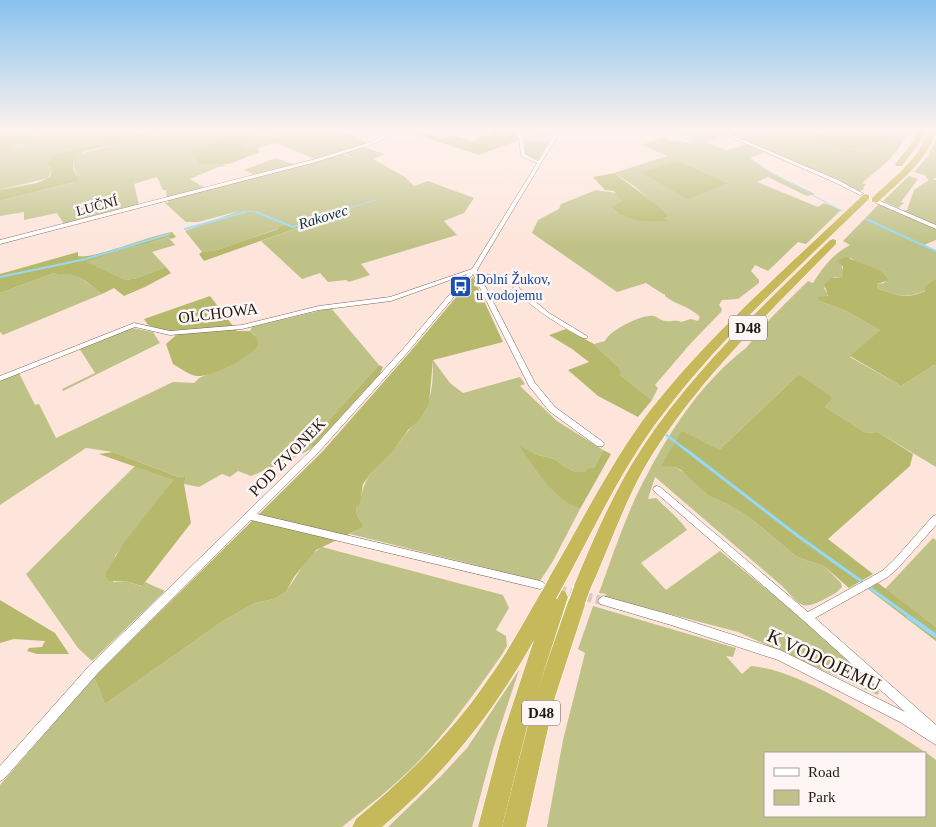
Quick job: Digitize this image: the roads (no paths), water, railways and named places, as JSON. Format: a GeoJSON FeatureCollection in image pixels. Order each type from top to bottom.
{"type":"FeatureCollection","features":[{"type":"Feature","properties":{"kind":"highway","name":"D48"},"geometry":{"type":"LineString","coordinates":[[490,827],[505,764],[526,690],[561,591],[587,530],[634,447],[678,385],[744,317],[903,169]]}},
{"type":"Feature","properties":{"kind":"highway","name":"D48"},"geometry":{"type":"LineString","coordinates":[[514,827],[545,697],[561,591],[602,537],[624,491],[646,453],[669,420],[713,365],[871,197]]}},
{"type":"Feature","properties":{"kind":"highway"},"geometry":{"type":"LineString","coordinates":[[364,827],[421,776],[457,738],[486,700],[561,591]]}},
{"type":"Feature","properties":{"kind":"street","name":"LUČNÍ"},"geometry":{"type":"LineString","coordinates":[[0,242],[285,169]]}},
{"type":"Feature","properties":{"kind":"street","name":"POD ZVONEK"},"geometry":{"type":"LineString","coordinates":[[0,774],[94,670],[174,588],[314,453],[475,273],[536,169]]}},
{"type":"Feature","properties":{"kind":"street"},"geometry":{"type":"LineString","coordinates":[[807,169],[936,227]]}},
{"type":"Feature","properties":{"kind":"street"},"geometry":{"type":"LineString","coordinates":[[475,273],[510,277],[518,290],[547,314],[585,337]]}},
{"type":"Feature","properties":{"kind":"street"},"geometry":{"type":"LineString","coordinates":[[475,273],[532,384],[552,409],[600,444]]}},
{"type":"Feature","properties":{"kind":"street","name":"OLCHOWA"},"geometry":{"type":"LineString","coordinates":[[0,379],[134,325],[170,333],[242,327],[319,308],[391,299],[475,273]]}},
{"type":"Feature","properties":{"kind":"street","name":"K VODOJEMU"},"geometry":{"type":"LineString","coordinates":[[657,489],[808,618],[936,733]]}},
{"type":"Feature","properties":{"kind":"street"},"geometry":{"type":"LineString","coordinates":[[250,516],[561,591]]}},
{"type":"Feature","properties":{"kind":"street","name":"K VODOJEMU"},"geometry":{"type":"LineString","coordinates":[[808,618],[815,612],[885,574],[936,519]]}},
{"type":"Feature","properties":{"kind":"street","name":"K VODOJEMU"},"geometry":{"type":"LineString","coordinates":[[604,601],[780,655],[904,718],[936,739]]}},
{"type":"Feature","properties":{"kind":"waterway"},"geometry":{"type":"LineString","coordinates":[[764,169],[842,211]]}},
{"type":"Feature","properties":{"kind":"waterway","name":"Rakovec"},"geometry":{"type":"LineString","coordinates":[[334,213],[375,200]]}},
{"type":"Feature","properties":{"kind":"waterway","name":"Rakovec"},"geometry":{"type":"LineString","coordinates":[[240,213],[249,211],[257,212]]}},
{"type":"Feature","properties":{"kind":"waterway","name":"Rakovec"},"geometry":{"type":"LineString","coordinates":[[185,229],[245,212]]}},
{"type":"Feature","properties":{"kind":"waterway","name":"Rakovec"},"geometry":{"type":"LineString","coordinates":[[257,212],[293,227],[338,212]]}},
{"type":"Feature","properties":{"kind":"waterway"},"geometry":{"type":"LineString","coordinates":[[866,219],[936,251]]}},
{"type":"Feature","properties":{"kind":"waterway","name":"Rakovec"},"geometry":{"type":"LineString","coordinates":[[0,277],[86,259],[169,234]]}},
{"type":"Feature","properties":{"kind":"waterway"},"geometry":{"type":"LineString","coordinates":[[665,434],[686,450]]}},
{"type":"Feature","properties":{"kind":"waterway"},"geometry":{"type":"LineString","coordinates":[[685,449],[798,536],[861,581]]}},
{"type":"Feature","properties":{"kind":"waterway"},"geometry":{"type":"LineString","coordinates":[[870,588],[910,617]]}},
{"type":"Feature","properties":{"kind":"waterway"},"geometry":{"type":"LineString","coordinates":[[908,616],[936,636]]}},
{"type":"Feature","properties":{"kind":"tunnel"},"geometry":{"type":"LineString","coordinates":[[557,589],[603,601]]}},
{"type":"Feature","properties":{"kind":"place","name":"Dolní Žukov, u vodojemu"},"geometry":{"type":"Point","coordinates":[460,287]}}]}
